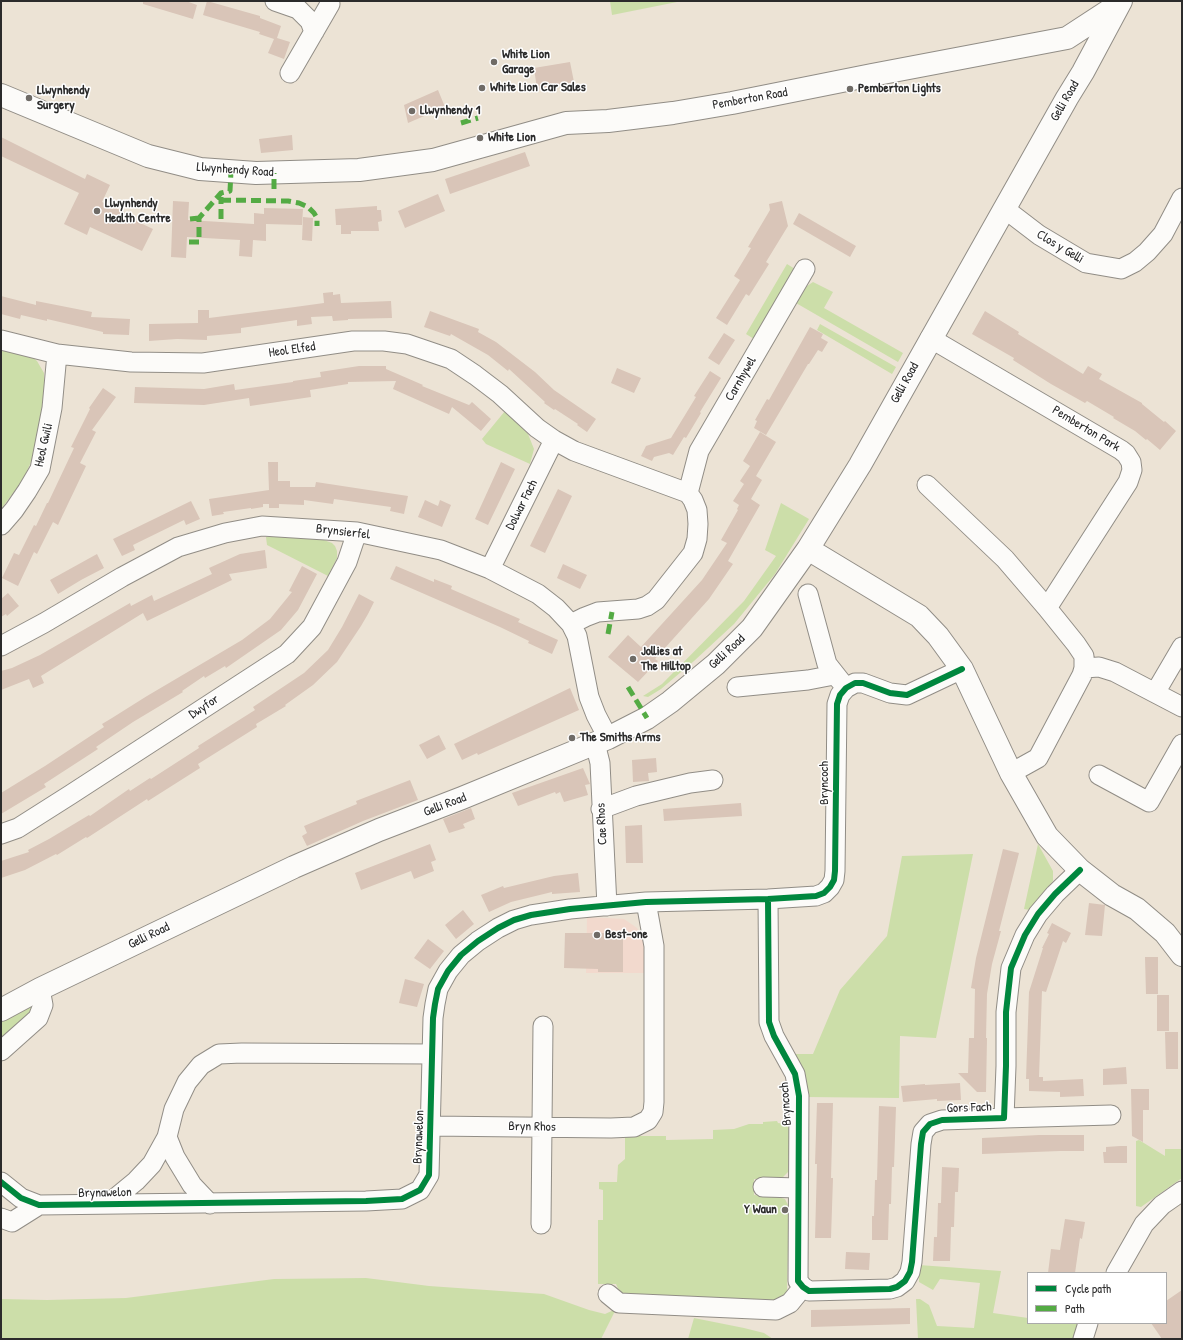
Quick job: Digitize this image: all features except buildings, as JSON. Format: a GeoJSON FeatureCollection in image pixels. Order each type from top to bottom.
{"type":"FeatureCollection","features":[{"type":"Feature","properties":{"kind":"main road"},"geometry":{"type":"LineString","coordinates":[[1067,38],[1119,3]]}},
{"type":"Feature","properties":{"kind":"main road"},"geometry":{"type":"LineString","coordinates":[[1083,72],[1119,3]]}},
{"type":"Feature","properties":{"kind":"main road","name":"Gelli Road"},"geometry":{"type":"LineString","coordinates":[[1,1010],[40,989],[294,867],[378,830],[462,798],[602,740],[647,718],[670,702],[716,664],[752,628],[808,548],[860,465],[930,338],[1083,72],[1078,51],[1067,38]]}},
{"type":"Feature","properties":{"kind":"main road","name":"Pemberton Road"},"geometry":{"type":"LineString","coordinates":[[434,160],[566,123],[673,113],[732,103],[872,74],[1067,38]]}},
{"type":"Feature","properties":{"kind":"main road","name":"Llwynhendy Road"},"geometry":{"type":"LineString","coordinates":[[1,95],[148,156],[200,169],[256,173],[358,170],[434,160]]}},
{"type":"Feature","properties":{"kind":"main road"},"geometry":{"type":"LineString","coordinates":[[808,548],[919,616],[938,636],[962,669],[1011,773],[1047,836],[1080,870],[1112,895],[1137,909],[1165,933],[1182,955]]}},
{"type":"Feature","properties":{"kind":"street"},"geometry":{"type":"LineString","coordinates":[[275,1],[298,9],[310,21],[314,32]]}},
{"type":"Feature","properties":{"kind":"street"},"geometry":{"type":"LineString","coordinates":[[290,73],[330,4]]}},
{"type":"Feature","properties":{"kind":"street","name":"Clos y Gelli"},"geometry":{"type":"LineString","coordinates":[[1005,209],[1039,235],[1086,263],[1121,270],[1135,262],[1147,252],[1163,234],[1182,198]]}},
{"type":"Feature","properties":{"kind":"street","name":"Carnhywel"},"geometry":{"type":"LineString","coordinates":[[688,493],[699,451],[804,269]]}},
{"type":"Feature","properties":{"kind":"street","name":"Pemberton Park"},"geometry":{"type":"LineString","coordinates":[[930,338],[1121,450],[1126,454],[1131,462],[1132,470],[1128,482],[1047,608]]}},
{"type":"Feature","properties":{"kind":"street","name":"Heol Elfed"},"geometry":{"type":"LineString","coordinates":[[1,340],[57,354],[131,362],[203,363],[353,341],[384,341],[407,344],[451,360],[476,374],[537,428],[554,440]]}},
{"type":"Feature","properties":{"kind":"street","name":"Heol Gwili"},"geometry":{"type":"LineString","coordinates":[[1,525],[14,510],[40,469],[52,408],[57,354]]}},
{"type":"Feature","properties":{"kind":"street"},"geometry":{"type":"LineString","coordinates":[[554,440],[574,451],[688,493],[697,510],[697,539],[693,553],[656,600],[647,606],[638,609],[598,612],[571,624]]}},
{"type":"Feature","properties":{"kind":"street","name":"Dolwar Fach"},"geometry":{"type":"LineString","coordinates":[[490,568],[554,440]]}},
{"type":"Feature","properties":{"kind":"street"},"geometry":{"type":"LineString","coordinates":[[927,485],[1005,559],[1047,608],[1084,656],[1082,676],[1038,758],[1011,773]]}},
{"type":"Feature","properties":{"kind":"street","name":"Brynsierfel"},"geometry":{"type":"LineString","coordinates":[[1,646],[178,546],[221,534],[262,526],[356,532],[441,550],[490,568],[538,594],[556,608],[571,624],[577,636],[589,697],[596,715],[602,740]]}},
{"type":"Feature","properties":{"kind":"street","name":"Dwyfor"},"geometry":{"type":"LineString","coordinates":[[1,834],[18,828],[287,654],[312,627],[347,562],[356,532]]}},
{"type":"Feature","properties":{"kind":"street"},"geometry":{"type":"LineString","coordinates":[[808,594],[827,664],[840,682]]}},
{"type":"Feature","properties":{"kind":"street"},"geometry":{"type":"LineString","coordinates":[[1155,693],[1182,647]]}},
{"type":"Feature","properties":{"kind":"street"},"geometry":{"type":"LineString","coordinates":[[1084,668],[1099,668],[1115,672],[1182,707]]}},
{"type":"Feature","properties":{"kind":"street"},"geometry":{"type":"LineString","coordinates":[[737,687],[808,680],[863,683],[890,694],[907,695],[962,669]]}},
{"type":"Feature","properties":{"kind":"street","name":"Bryncoch"},"geometry":{"type":"LineString","coordinates":[[646,902],[768,899],[816,896],[824,893],[830,887],[834,880],[835,871],[836,704],[840,696],[840,682]]}},
{"type":"Feature","properties":{"kind":"street","name":"Cae Rhos"},"geometry":{"type":"LineString","coordinates":[[602,740],[600,763],[601,809],[607,906]]}},
{"type":"Feature","properties":{"kind":"street"},"geometry":{"type":"LineString","coordinates":[[1099,775],[1149,802],[1182,744]]}},
{"type":"Feature","properties":{"kind":"street"},"geometry":{"type":"LineString","coordinates":[[601,809],[636,796],[690,783],[713,780]]}},
{"type":"Feature","properties":{"kind":"street","name":"Gors Fach"},"geometry":{"type":"LineString","coordinates":[[1004,1118],[1006,1012],[1011,968],[1025,935],[1038,914],[1055,894],[1080,870]]}},
{"type":"Feature","properties":{"kind":"street","name":"Bryncoch"},"geometry":{"type":"LineString","coordinates":[[768,899],[769,1022],[774,1036],[795,1074],[799,1096],[797,1272],[798,1281],[802,1287]]}},
{"type":"Feature","properties":{"kind":"street","name":"Brynawelon"},"geometry":{"type":"LineString","coordinates":[[1,1182],[21,1198],[39,1205],[210,1204],[402,1199],[420,1190],[429,1176],[432,1018],[438,989],[448,971],[461,955],[478,941],[498,928],[514,920],[531,915],[570,909],[646,902]]}},
{"type":"Feature","properties":{"kind":"street","name":"Bryn Rhos"},"geometry":{"type":"LineString","coordinates":[[431,1126],[634,1127],[648,1120],[653,1112],[654,1102],[654,946],[646,902]]}},
{"type":"Feature","properties":{"kind":"street"},"geometry":{"type":"LineString","coordinates":[[1,1051],[38,1018],[43,1005],[40,989]]}},
{"type":"Feature","properties":{"kind":"street"},"geometry":{"type":"LineString","coordinates":[[541,1224],[543,1026]]}},
{"type":"Feature","properties":{"kind":"street"},"geometry":{"type":"LineString","coordinates":[[108,1204],[136,1181],[152,1164],[167,1137],[174,1109],[187,1082],[201,1065],[220,1054],[432,1054]]}},
{"type":"Feature","properties":{"kind":"street","name":"Gors Fach"},"geometry":{"type":"LineString","coordinates":[[802,1287],[808,1291],[890,1290],[898,1287],[905,1281],[910,1272],[912,1262],[921,1144],[923,1132],[930,1124],[942,1120],[1111,1115]]}},
{"type":"Feature","properties":{"kind":"street"},"geometry":{"type":"LineString","coordinates":[[167,1137],[175,1157],[192,1185],[210,1204]]}},
{"type":"Feature","properties":{"kind":"street"},"geometry":{"type":"LineString","coordinates":[[763,1187],[798,1188]]}},
{"type":"Feature","properties":{"kind":"street"},"geometry":{"type":"LineString","coordinates":[[1117,1272],[1144,1224],[1162,1205],[1182,1191]]}},
{"type":"Feature","properties":{"kind":"street"},"geometry":{"type":"LineString","coordinates":[[1,1218],[12,1222],[39,1205]]}},
{"type":"Feature","properties":{"kind":"street"},"geometry":{"type":"LineString","coordinates":[[608,1294],[619,1303],[776,1310],[790,1303],[802,1287]]}},
{"type":"Feature","properties":{"kind":"street"},"geometry":{"type":"LineString","coordinates":[[1083,1339],[1088,1324]]}},
{"type":"Feature","properties":{"kind":"shaded area"},"geometry":{"type":"Polygon","coordinates":[[[587,917],[624,919],[637,928],[644,939],[647,973],[586,973],[587,917]]]}},
{"type":"Feature","properties":{"kind":"green space"},"geometry":{"type":"Polygon","coordinates":[[[610,1],[682,1],[612,15],[610,1]]]}},
{"type":"Feature","properties":{"kind":"green space"},"geometry":{"type":"Polygon","coordinates":[[[787,264],[795,269],[754,339],[746,334],[787,264]]]}},
{"type":"Feature","properties":{"kind":"green space"},"geometry":{"type":"Polygon","coordinates":[[[813,282],[833,292],[824,308],[903,353],[898,362],[796,303],[807,286],[813,282]]]}},
{"type":"Feature","properties":{"kind":"green space"},"geometry":{"type":"Polygon","coordinates":[[[820,324],[896,367],[892,374],[817,330],[820,324]]]}},
{"type":"Feature","properties":{"kind":"green space"},"geometry":{"type":"Polygon","coordinates":[[[1,348],[31,356],[37,361],[44,373],[44,391],[37,444],[31,462],[23,480],[1,509],[1,348]]]}},
{"type":"Feature","properties":{"kind":"green space"},"geometry":{"type":"Polygon","coordinates":[[[505,411],[528,434],[534,449],[530,464],[486,444],[482,439],[505,411]]]}},
{"type":"Feature","properties":{"kind":"green space"},"geometry":{"type":"Polygon","coordinates":[[[781,503],[809,519],[775,574],[734,624],[694,661],[661,689],[648,697],[643,696],[662,684],[744,601],[776,556],[765,550],[781,503]]]}},
{"type":"Feature","properties":{"kind":"green space"},"geometry":{"type":"Polygon","coordinates":[[[305,536],[321,539],[332,543],[335,546],[337,558],[328,576],[267,545],[266,537],[305,536]]]}},
{"type":"Feature","properties":{"kind":"green space"},"geometry":{"type":"Polygon","coordinates":[[[1038,844],[1053,871],[1053,881],[1030,910],[1024,909],[1038,844]]]}},
{"type":"Feature","properties":{"kind":"green space"},"geometry":{"type":"Polygon","coordinates":[[[973,854],[936,1038],[900,1036],[899,1098],[807,1097],[794,1054],[813,1054],[840,990],[887,936],[902,856],[973,854]]]}},
{"type":"Feature","properties":{"kind":"green space"},"geometry":{"type":"Polygon","coordinates":[[[31,1006],[33,1013],[1,1042],[1,1020],[26,1007],[31,1006]]]}},
{"type":"Feature","properties":{"kind":"green space"},"geometry":{"type":"Polygon","coordinates":[[[777,1121],[778,1123],[786,1124],[790,1130],[788,1172],[779,1179],[754,1179],[754,1195],[785,1199],[789,1207],[787,1290],[785,1296],[776,1302],[702,1303],[620,1293],[616,1284],[598,1284],[598,1220],[603,1220],[603,1190],[599,1189],[599,1182],[617,1182],[618,1165],[625,1159],[625,1136],[666,1136],[666,1140],[713,1139],[713,1130],[734,1129],[749,1124],[763,1124],[763,1122],[777,1121]]]}},
{"type":"Feature","properties":{"kind":"green space"},"geometry":{"type":"Polygon","coordinates":[[[1139,1140],[1165,1156],[1165,1149],[1182,1149],[1182,1178],[1141,1207],[1136,1206],[1136,1141],[1139,1140]]]}},
{"type":"Feature","properties":{"kind":"green space"},"geometry":{"type":"Polygon","coordinates":[[[919,1265],[1001,1271],[993,1313],[1027,1318],[1027,1324],[1078,1324],[1075,1339],[918,1339],[916,1299],[920,1299],[929,1305],[937,1326],[974,1328],[980,1283],[940,1279],[933,1290],[919,1282],[919,1265]]]}},
{"type":"Feature","properties":{"kind":"green space"},"geometry":{"type":"Polygon","coordinates":[[[366,1278],[429,1286],[544,1294],[605,1314],[616,1309],[601,1339],[1,1339],[1,1299],[47,1300],[126,1298],[274,1279],[366,1278]]]}},
{"type":"Feature","properties":{"kind":"green space"},"geometry":{"type":"Polygon","coordinates":[[[694,1318],[764,1333],[773,1339],[688,1339],[694,1318]]]}},
{"type":"Feature","properties":{"kind":"marked path"},"geometry":{"type":"LineString","coordinates":[[461,123],[478,118]]}},
{"type":"Feature","properties":{"kind":"marked path"},"geometry":{"type":"LineString","coordinates":[[189,242],[199,242],[199,218],[221,193],[230,191],[231,171]]}},
{"type":"Feature","properties":{"kind":"marked path"},"geometry":{"type":"LineString","coordinates":[[274,173],[274,189]]}},
{"type":"Feature","properties":{"kind":"marked path"},"geometry":{"type":"LineString","coordinates":[[221,197],[221,219]]}},
{"type":"Feature","properties":{"kind":"marked path"},"geometry":{"type":"LineString","coordinates":[[221,200],[288,201],[299,203],[308,207],[314,213],[317,218],[317,226]]}},
{"type":"Feature","properties":{"kind":"marked path"},"geometry":{"type":"LineString","coordinates":[[190,219],[199,218]]}},
{"type":"Feature","properties":{"kind":"marked path"},"geometry":{"type":"LineString","coordinates":[[608,634],[612,612]]}},
{"type":"Feature","properties":{"kind":"marked path"},"geometry":{"type":"LineString","coordinates":[[628,687],[647,718]]}},
{"type":"Feature","properties":{"kind":"cycle path"},"geometry":{"type":"LineString","coordinates":[[1,1182],[21,1198],[39,1205],[366,1201],[402,1199],[420,1190],[429,1175],[433,1018],[435,1004],[438,989],[448,971],[461,955],[478,941],[498,928],[514,920],[531,915],[570,909],[646,902],[768,899],[816,896],[824,893],[834,880],[835,871],[837,704],[840,695],[846,688],[855,683],[863,683],[890,693],[907,695],[962,669]]}},
{"type":"Feature","properties":{"kind":"cycle path"},"geometry":{"type":"LineString","coordinates":[[768,899],[769,1022],[774,1036],[795,1074],[799,1096],[798,1281],[809,1291],[890,1289],[897,1287],[905,1281],[910,1272],[923,1132],[930,1124],[942,1120],[1004,1118],[1006,1012],[1011,968],[1025,935],[1038,914],[1055,894],[1080,870]]}},
{"type":"Feature","properties":{"kind":"place","name":"White Lion Garage"},"geometry":{"type":"Point","coordinates":[494,62]}},
{"type":"Feature","properties":{"kind":"place","name":"White Lion Car Sales"},"geometry":{"type":"Point","coordinates":[482,88]}},
{"type":"Feature","properties":{"kind":"place","name":"Pemberton Lights"},"geometry":{"type":"Point","coordinates":[850,89]}},
{"type":"Feature","properties":{"kind":"place","name":"Llwynhendy Surgery"},"geometry":{"type":"Point","coordinates":[29,98]}},
{"type":"Feature","properties":{"kind":"place","name":"Llwynhendy 1"},"geometry":{"type":"Point","coordinates":[412,111]}},
{"type":"Feature","properties":{"kind":"place","name":"White Lion"},"geometry":{"type":"Point","coordinates":[480,138]}},
{"type":"Feature","properties":{"kind":"place","name":"Llwynhendy Health Centre"},"geometry":{"type":"Point","coordinates":[97,211]}},
{"type":"Feature","properties":{"kind":"place","name":"Jollies at The Hilltop"},"geometry":{"type":"Point","coordinates":[633,659]}},
{"type":"Feature","properties":{"kind":"place","name":"The Smiths Arms"},"geometry":{"type":"Point","coordinates":[572,738]}},
{"type":"Feature","properties":{"kind":"place","name":"Best-one"},"geometry":{"type":"Point","coordinates":[597,935]}},
{"type":"Feature","properties":{"kind":"place","name":"Y Waun"},"geometry":{"type":"Point","coordinates":[785,1210]}}]}
